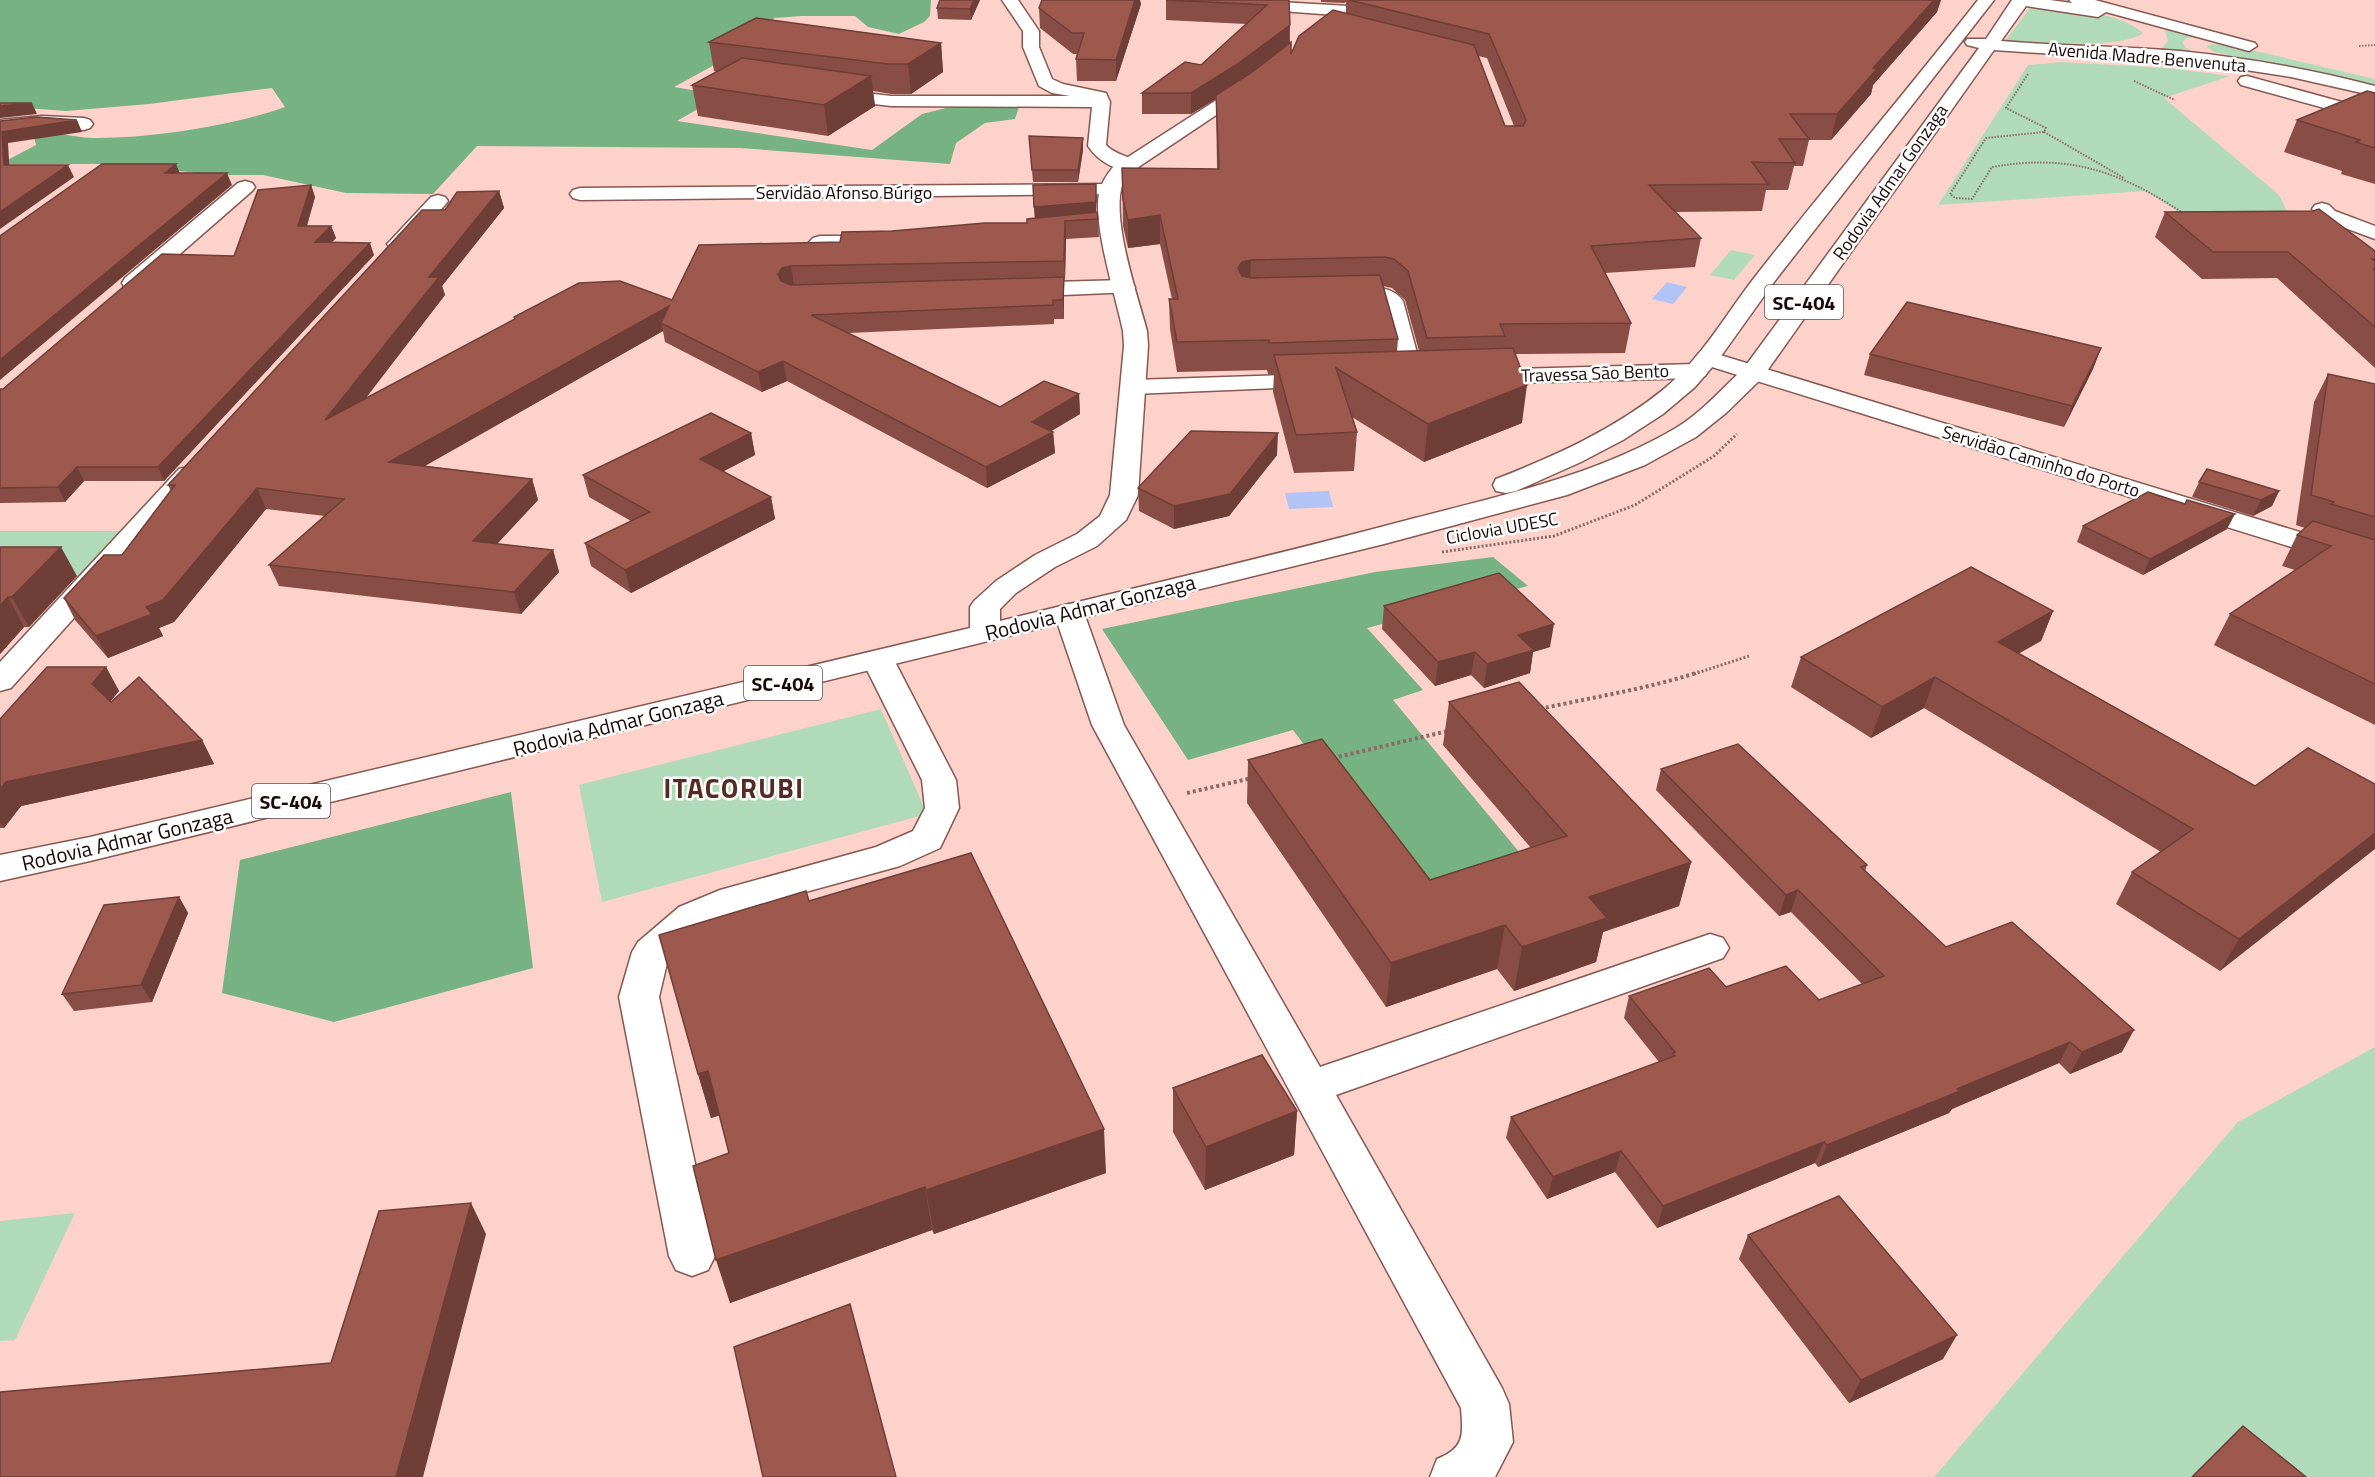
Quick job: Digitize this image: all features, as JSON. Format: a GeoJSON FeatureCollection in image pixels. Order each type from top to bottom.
{"type":"FeatureCollection","features":[{"type":"Feature","properties":{"kind":"main road"},"geometry":{"type":"LineString","coordinates":[[1010,0],[1031,31],[1031,47],[1045,82],[1058,89],[1100,97],[1097,146],[1106,157],[1130,165]]}},
{"type":"Feature","properties":{"kind":"main road"},"geometry":{"type":"LineString","coordinates":[[1253,0],[1281,6],[1356,6]]}},
{"type":"Feature","properties":{"kind":"main road","name":"Avenida Madre Benvenuta"},"geometry":{"type":"LineString","coordinates":[[2021,0],[2147,20]]}},
{"type":"Feature","properties":{"kind":"main road","name":"Rodovia Admar Gonzaga"},"geometry":{"type":"LineString","coordinates":[[0,868],[90,849],[878,660],[1374,538],[1557,489],[1636,459],[1687,432],[1718,408],[1753,373],[2021,0]]}},
{"type":"Feature","properties":{"kind":"main road","name":"Avenida Madre Benvenuta"},"geometry":{"type":"LineString","coordinates":[[2077,0],[2147,20],[2375,77]]}},
{"type":"Feature","properties":{"kind":"main road","name":"Rodovia Admar Gonzaga"},"geometry":{"type":"LineString","coordinates":[[1374,538],[1531,475],[1599,442],[1650,411],[1675,392],[1702,364],[1755,291],[1956,39],[1979,3]]}},
{"type":"Feature","properties":{"kind":"main road"},"geometry":{"type":"LineString","coordinates":[[1321,33],[1356,6]]}},
{"type":"Feature","properties":{"kind":"main road"},"geometry":{"type":"LineString","coordinates":[[2107,51],[2147,43],[2156,36],[2156,29],[2147,20]]}},
{"type":"Feature","properties":{"kind":"main road","name":"Avenida Madre Benvenuta"},"geometry":{"type":"LineString","coordinates":[[1956,39],[1989,44],[2209,59],[2280,69],[2375,91]]}},
{"type":"Feature","properties":{"kind":"main road"},"geometry":{"type":"LineString","coordinates":[[2209,59],[2196,51],[2195,47],[2206,42],[2229,41]]}},
{"type":"Feature","properties":{"kind":"main road"},"geometry":{"type":"LineString","coordinates":[[985,633],[985,607],[1006,586],[1045,561],[1087,540],[1112,520],[1124,495],[1136,346],[1135,331],[1124,287],[1098,223],[1115,176],[1269,73]]}},
{"type":"Feature","properties":{"kind":"main road"},"geometry":{"type":"LineString","coordinates":[[2247,81],[2375,117]]}},
{"type":"Feature","properties":{"kind":"main road"},"geometry":{"type":"LineString","coordinates":[[809,91],[891,101],[1006,99],[1101,102]]}},
{"type":"Feature","properties":{"kind":"main road"},"geometry":{"type":"LineString","coordinates":[[0,126],[42,121],[84,124]]}},
{"type":"Feature","properties":{"kind":"main road"},"geometry":{"type":"LineString","coordinates":[[118,296],[245,187]]}},
{"type":"Feature","properties":{"kind":"main road","name":"Servidão Afonso Búrigo"},"geometry":{"type":"LineString","coordinates":[[580,194],[1109,190]]}},
{"type":"Feature","properties":{"kind":"main road"},"geometry":{"type":"LineString","coordinates":[[383,261],[438,201]]}},
{"type":"Feature","properties":{"kind":"main road"},"geometry":{"type":"LineString","coordinates":[[2322,209],[2328,215],[2375,233]]}},
{"type":"Feature","properties":{"kind":"main road"},"geometry":{"type":"LineString","coordinates":[[820,242],[894,241]]}},
{"type":"Feature","properties":{"kind":"main road"},"geometry":{"type":"LineString","coordinates":[[995,290],[1124,287]]}},
{"type":"Feature","properties":{"kind":"main road","name":"Travessa São Bento"},"geometry":{"type":"LineString","coordinates":[[1320,295],[1375,294],[1383,295],[1392,301],[1424,378],[1702,364]]}},
{"type":"Feature","properties":{"kind":"main road","name":"Servidão Caminho do Porto"},"geometry":{"type":"LineString","coordinates":[[1702,364],[1753,373],[2375,564]]}},
{"type":"Feature","properties":{"kind":"main road"},"geometry":{"type":"LineString","coordinates":[[1133,387],[1335,381]]}},
{"type":"Feature","properties":{"kind":"main road"},"geometry":{"type":"LineString","coordinates":[[0,681],[208,453]]}},
{"type":"Feature","properties":{"kind":"main road"},"geometry":{"type":"LineString","coordinates":[[1069,613],[1108,725],[1485,1404],[1488,1442],[1469,1472],[1455,1477]]}},
{"type":"Feature","properties":{"kind":"main road"},"geometry":{"type":"LineString","coordinates":[[692,1256],[639,997],[651,952],[692,917],[733,899],[887,857],[927,838],[942,808],[939,780],[878,660]]}},
{"type":"Feature","properties":{"kind":"main road"},"geometry":{"type":"LineString","coordinates":[[1311,1087],[1710,948]]}},
{"type":"Feature","properties":{"kind":"path"},"geometry":{"type":"LineString","coordinates":[[2360,46],[2375,45]]}},
{"type":"Feature","properties":{"kind":"path"},"geometry":{"type":"LineString","coordinates":[[2032,68],[2006,108],[2035,121],[2046,128],[2044,132]]}},
{"type":"Feature","properties":{"kind":"path"},"geometry":{"type":"LineString","coordinates":[[2133,81],[2175,100]]}},
{"type":"Feature","properties":{"kind":"path"},"geometry":{"type":"LineString","coordinates":[[2133,183],[2074,165],[2042,161],[2015,162],[1992,167],[1972,199],[1955,198],[1950,194],[1986,138],[2044,132],[2133,183],[2192,219]]}},
{"type":"Feature","properties":{"kind":"path","name":"Ciclovia UDESC"},"geometry":{"type":"LineString","coordinates":[[1436,553],[1554,536],[1635,505],[1714,456],[1740,431]]}},
{"type":"Feature","properties":{"kind":"path"},"geometry":{"type":"LineString","coordinates":[[1539,709],[1608,693],[1659,686],[1749,656]]}},
{"type":"Feature","properties":{"kind":"path"},"geometry":{"type":"LineString","coordinates":[[1322,761],[1459,728]]}},
{"type":"Feature","properties":{"kind":"path"},"geometry":{"type":"LineString","coordinates":[[1151,802],[1254,777]]}},
{"type":"Feature","properties":{"kind":"green space"},"geometry":{"type":"Polygon","coordinates":[[[0,0],[931,0],[930,16],[924,22],[899,34],[868,27],[855,16],[774,18],[760,40],[674,87],[722,95],[677,121],[872,150],[922,114],[946,108],[1021,101],[1015,119],[985,123],[956,143],[950,164],[740,148],[477,146],[433,194],[346,193],[263,175],[217,175],[111,164],[0,164],[36,145],[32,129],[92,138],[164,134],[241,120],[285,107],[272,88],[149,104],[66,111],[0,106],[0,0]]]}},
{"type":"Feature","properties":{"kind":"green space"},"geometry":{"type":"Polygon","coordinates":[[[2032,5],[2105,15],[2131,25],[2143,33],[2133,38],[2099,43],[2006,40],[2032,5]]]}},
{"type":"Feature","properties":{"kind":"green space"},"geometry":{"type":"Polygon","coordinates":[[[2165,30],[2196,36],[2185,39],[2183,43],[2193,52],[2162,48],[2168,41],[2165,30]]]}},
{"type":"Feature","properties":{"kind":"green space"},"geometry":{"type":"Polygon","coordinates":[[[2212,44],[2230,45],[2375,79],[2375,86],[2215,52],[2206,47],[2212,44]]]}},
{"type":"Feature","properties":{"kind":"green space"},"geometry":{"type":"Polygon","coordinates":[[[2061,62],[2167,68],[2230,76],[2164,98],[2279,195],[2289,215],[2203,228],[2146,191],[1938,205],[2028,65],[2061,62]]]}},
{"type":"Feature","properties":{"kind":"green space"},"geometry":{"type":"Polygon","coordinates":[[[1731,250],[1755,255],[1734,280],[1710,275],[1731,250]]]}},
{"type":"Feature","properties":{"kind":"green space"},"geometry":{"type":"Polygon","coordinates":[[[0,531],[120,531],[79,576],[0,576],[0,531]]]}},
{"type":"Feature","properties":{"kind":"green space"},"geometry":{"type":"Polygon","coordinates":[[[1493,557],[1528,586],[1367,628],[1423,690],[1393,700],[1534,870],[1425,906],[1293,730],[1188,760],[1102,629],[1375,572],[1493,557]]]}},
{"type":"Feature","properties":{"kind":"green space"},"geometry":{"type":"Polygon","coordinates":[[[881,709],[927,814],[602,902],[579,785],[881,709]]]}},
{"type":"Feature","properties":{"kind":"green space"},"geometry":{"type":"Polygon","coordinates":[[[511,792],[533,968],[334,1022],[222,993],[240,860],[511,792]]]}},
{"type":"Feature","properties":{"kind":"green space"},"geometry":{"type":"Polygon","coordinates":[[[2375,1047],[2375,1477],[1934,1477],[2238,1122],[2375,1047]]]}},
{"type":"Feature","properties":{"kind":"green space"},"geometry":{"type":"Polygon","coordinates":[[[75,1213],[15,1340],[0,1341],[0,1221],[75,1213]]]}},
{"type":"Feature","properties":{"kind":"water"},"geometry":{"type":"Polygon","coordinates":[[[1667,282],[1687,287],[1673,304],[1652,299],[1667,282]]]}},
{"type":"Feature","properties":{"kind":"water"},"geometry":{"type":"Polygon","coordinates":[[[1329,491],[1333,507],[1289,509],[1285,493],[1329,491]]]}},
{"type":"Feature","properties":{"kind":"building"},"geometry":{"type":"Polygon","coordinates":[[[940,0],[974,0],[970,9],[937,8],[940,0]]]}},
{"type":"Feature","properties":{"kind":"building"},"geometry":{"type":"Polygon","coordinates":[[[1042,0],[1135,0],[1116,60],[1076,59],[1084,33],[1072,33],[1039,8],[1042,0]]]}},
{"type":"Feature","properties":{"kind":"building"},"geometry":{"type":"Polygon","coordinates":[[[1166,0],[1289,0],[1290,25],[1236,65],[1191,93],[1142,93],[1185,62],[1201,65],[1267,5],[1166,0]]]}},
{"type":"Feature","properties":{"kind":"building"},"geometry":{"type":"Polygon","coordinates":[[[1349,0],[1934,0],[1873,68],[1877,69],[1837,114],[1790,114],[1809,139],[1779,139],[1795,163],[1752,162],[1768,184],[1649,185],[1701,238],[1591,246],[1631,323],[1500,324],[1505,336],[1427,338],[1408,271],[1394,259],[1385,257],[1251,260],[1242,262],[1238,268],[1242,276],[1251,278],[1380,275],[1398,339],[1269,343],[1269,340],[1177,342],[1169,299],[1178,299],[1160,215],[1128,220],[1123,199],[1122,168],[1219,169],[1216,95],[1251,73],[1291,42],[1291,54],[1299,36],[1333,10],[1474,45],[1505,126],[1523,126],[1526,120],[1489,34],[1349,0]]]}},
{"type":"Feature","properties":{"kind":"building"},"geometry":{"type":"Polygon","coordinates":[[[756,18],[941,43],[908,64],[888,64],[709,42],[756,18]]]}},
{"type":"Feature","properties":{"kind":"building"},"geometry":{"type":"Polygon","coordinates":[[[742,58],[871,76],[824,105],[692,85],[742,58]]]}},
{"type":"Feature","properties":{"kind":"building"},"geometry":{"type":"Polygon","coordinates":[[[2367,91],[2375,93],[2375,148],[2356,142],[2360,140],[2297,120],[2367,91]]]}},
{"type":"Feature","properties":{"kind":"building"},"geometry":{"type":"Polygon","coordinates":[[[0,103],[32,103],[0,106],[0,103]]]}},
{"type":"Feature","properties":{"kind":"building"},"geometry":{"type":"Polygon","coordinates":[[[37,117],[77,120],[2,132],[4,165],[68,165],[0,212],[0,121],[37,117]]]}},
{"type":"Feature","properties":{"kind":"building"},"geometry":{"type":"Polygon","coordinates":[[[1029,136],[1083,138],[1078,170],[1032,170],[1029,136]]]}},
{"type":"Feature","properties":{"kind":"building"},"geometry":{"type":"Polygon","coordinates":[[[102,164],[176,164],[165,173],[227,173],[0,360],[0,236],[102,164]]]}},
{"type":"Feature","properties":{"kind":"building"},"geometry":{"type":"Polygon","coordinates":[[[1096,184],[1096,202],[1034,207],[1033,185],[1096,184]]]}},
{"type":"Feature","properties":{"kind":"building"},"geometry":{"type":"Polygon","coordinates":[[[311,185],[298,226],[331,226],[315,242],[370,243],[158,467],[77,467],[58,487],[0,488],[0,389],[3,389],[162,254],[234,256],[258,190],[311,185]]]}},
{"type":"Feature","properties":{"kind":"building"},"geometry":{"type":"Polygon","coordinates":[[[499,191],[429,277],[439,277],[325,420],[579,283],[620,281],[672,300],[699,245],[840,242],[842,232],[892,231],[985,223],[1027,223],[1027,219],[1097,212],[1098,219],[1065,221],[1064,261],[791,266],[782,268],[778,274],[781,281],[791,285],[1064,277],[1063,300],[1053,300],[1053,305],[811,315],[1000,407],[1044,381],[1079,394],[1032,422],[1053,432],[986,467],[783,361],[758,372],[661,323],[669,306],[389,462],[532,479],[473,541],[553,550],[514,592],[269,565],[344,499],[257,488],[163,600],[146,607],[152,614],[96,636],[64,598],[104,555],[122,555],[175,485],[168,485],[422,210],[445,210],[457,192],[499,191]]]}},
{"type":"Feature","properties":{"kind":"building"},"geometry":{"type":"Polygon","coordinates":[[[2319,209],[2375,251],[2375,259],[2372,259],[2375,261],[2375,327],[2288,252],[2213,252],[2165,212],[2313,211],[2319,209]]]}},
{"type":"Feature","properties":{"kind":"building"},"geometry":{"type":"Polygon","coordinates":[[[1907,302],[2101,348],[2072,406],[1870,354],[1907,302]]]}},
{"type":"Feature","properties":{"kind":"building"},"geometry":{"type":"Polygon","coordinates":[[[1513,348],[1527,385],[1428,424],[1336,368],[1357,432],[1296,435],[1274,355],[1513,348]]]}},
{"type":"Feature","properties":{"kind":"building"},"geometry":{"type":"Polygon","coordinates":[[[2328,374],[2375,384],[2375,517],[2331,504],[2334,502],[2311,495],[2328,374]]]}},
{"type":"Feature","properties":{"kind":"building"},"geometry":{"type":"Polygon","coordinates":[[[711,413],[751,433],[700,459],[771,497],[625,570],[585,543],[650,512],[583,475],[711,413]]]}},
{"type":"Feature","properties":{"kind":"building"},"geometry":{"type":"Polygon","coordinates":[[[1191,431],[1278,433],[1230,494],[1174,506],[1138,488],[1191,431]]]}},
{"type":"Feature","properties":{"kind":"building"},"geometry":{"type":"Polygon","coordinates":[[[2207,469],[2279,491],[2261,500],[2199,482],[2207,469]]]}},
{"type":"Feature","properties":{"kind":"building"},"geometry":{"type":"Polygon","coordinates":[[[2148,492],[2185,504],[2187,500],[2235,514],[2150,559],[2083,526],[2148,492]]]}},
{"type":"Feature","properties":{"kind":"building"},"geometry":{"type":"Polygon","coordinates":[[[2313,521],[2375,540],[2375,684],[2230,614],[2331,546],[2297,535],[2313,521]]]}},
{"type":"Feature","properties":{"kind":"building"},"geometry":{"type":"Polygon","coordinates":[[[0,547],[61,547],[12,597],[8,597],[0,606],[0,547]]]}},
{"type":"Feature","properties":{"kind":"building"},"geometry":{"type":"Polygon","coordinates":[[[1971,567],[2053,611],[1998,642],[2255,786],[2308,748],[2375,784],[2375,833],[2239,939],[2132,872],[2193,829],[1935,677],[1882,707],[1801,657],[1971,567]]]}},
{"type":"Feature","properties":{"kind":"building"},"geometry":{"type":"Polygon","coordinates":[[[1499,573],[1554,624],[1518,635],[1534,650],[1487,664],[1475,652],[1438,662],[1384,606],[1499,573]]]}},
{"type":"Feature","properties":{"kind":"building"},"geometry":{"type":"Polygon","coordinates":[[[47,667],[106,667],[92,684],[111,702],[139,677],[202,740],[6,782],[0,789],[0,719],[47,667]]]}},
{"type":"Feature","properties":{"kind":"building"},"geometry":{"type":"Polygon","coordinates":[[[1519,682],[1691,862],[1589,897],[1607,918],[1522,947],[1505,925],[1391,963],[1248,760],[1322,739],[1430,880],[1567,836],[1449,702],[1519,682]]]}},
{"type":"Feature","properties":{"kind":"building"},"geometry":{"type":"Polygon","coordinates":[[[1738,744],[1867,865],[1861,867],[1946,947],[2012,922],[2134,1030],[2082,1052],[2070,1042],[1957,1089],[1960,1091],[1827,1145],[1824,1142],[1663,1206],[1621,1151],[1553,1177],[1511,1117],[1675,1056],[1673,1053],[1675,1052],[1629,996],[1709,968],[1726,987],[1786,966],[1819,1000],[1884,976],[1798,890],[1786,895],[1661,769],[1738,744]]]}},
{"type":"Feature","properties":{"kind":"building"},"geometry":{"type":"Polygon","coordinates":[[[971,853],[1104,1129],[926,1190],[925,1187],[716,1260],[693,1166],[729,1153],[708,1071],[698,1074],[659,935],[806,891],[809,901],[971,853]]]}},
{"type":"Feature","properties":{"kind":"building"},"geometry":{"type":"Polygon","coordinates":[[[179,897],[141,985],[62,994],[104,905],[179,897]]]}},
{"type":"Feature","properties":{"kind":"building"},"geometry":{"type":"Polygon","coordinates":[[[1262,1055],[1297,1111],[1206,1147],[1173,1088],[1262,1055]]]}},
{"type":"Feature","properties":{"kind":"building"},"geometry":{"type":"Polygon","coordinates":[[[1839,1196],[1957,1335],[1861,1380],[1748,1235],[1839,1196]]]}},
{"type":"Feature","properties":{"kind":"building"},"geometry":{"type":"Polygon","coordinates":[[[471,1203],[396,1477],[0,1477],[0,1392],[331,1363],[379,1211],[471,1203]]]}},
{"type":"Feature","properties":{"kind":"building"},"geometry":{"type":"Polygon","coordinates":[[[850,1304],[896,1477],[763,1477],[734,1347],[850,1304]]]}},
{"type":"Feature","properties":{"kind":"building"},"geometry":{"type":"Polygon","coordinates":[[[2243,1426],[2306,1477],[2192,1477],[2243,1426]]]}},
{"type":"Feature","properties":{"kind":"district","name":"ITACORUBI"},"geometry":{"type":"Point","coordinates":[734,787]}}]}
